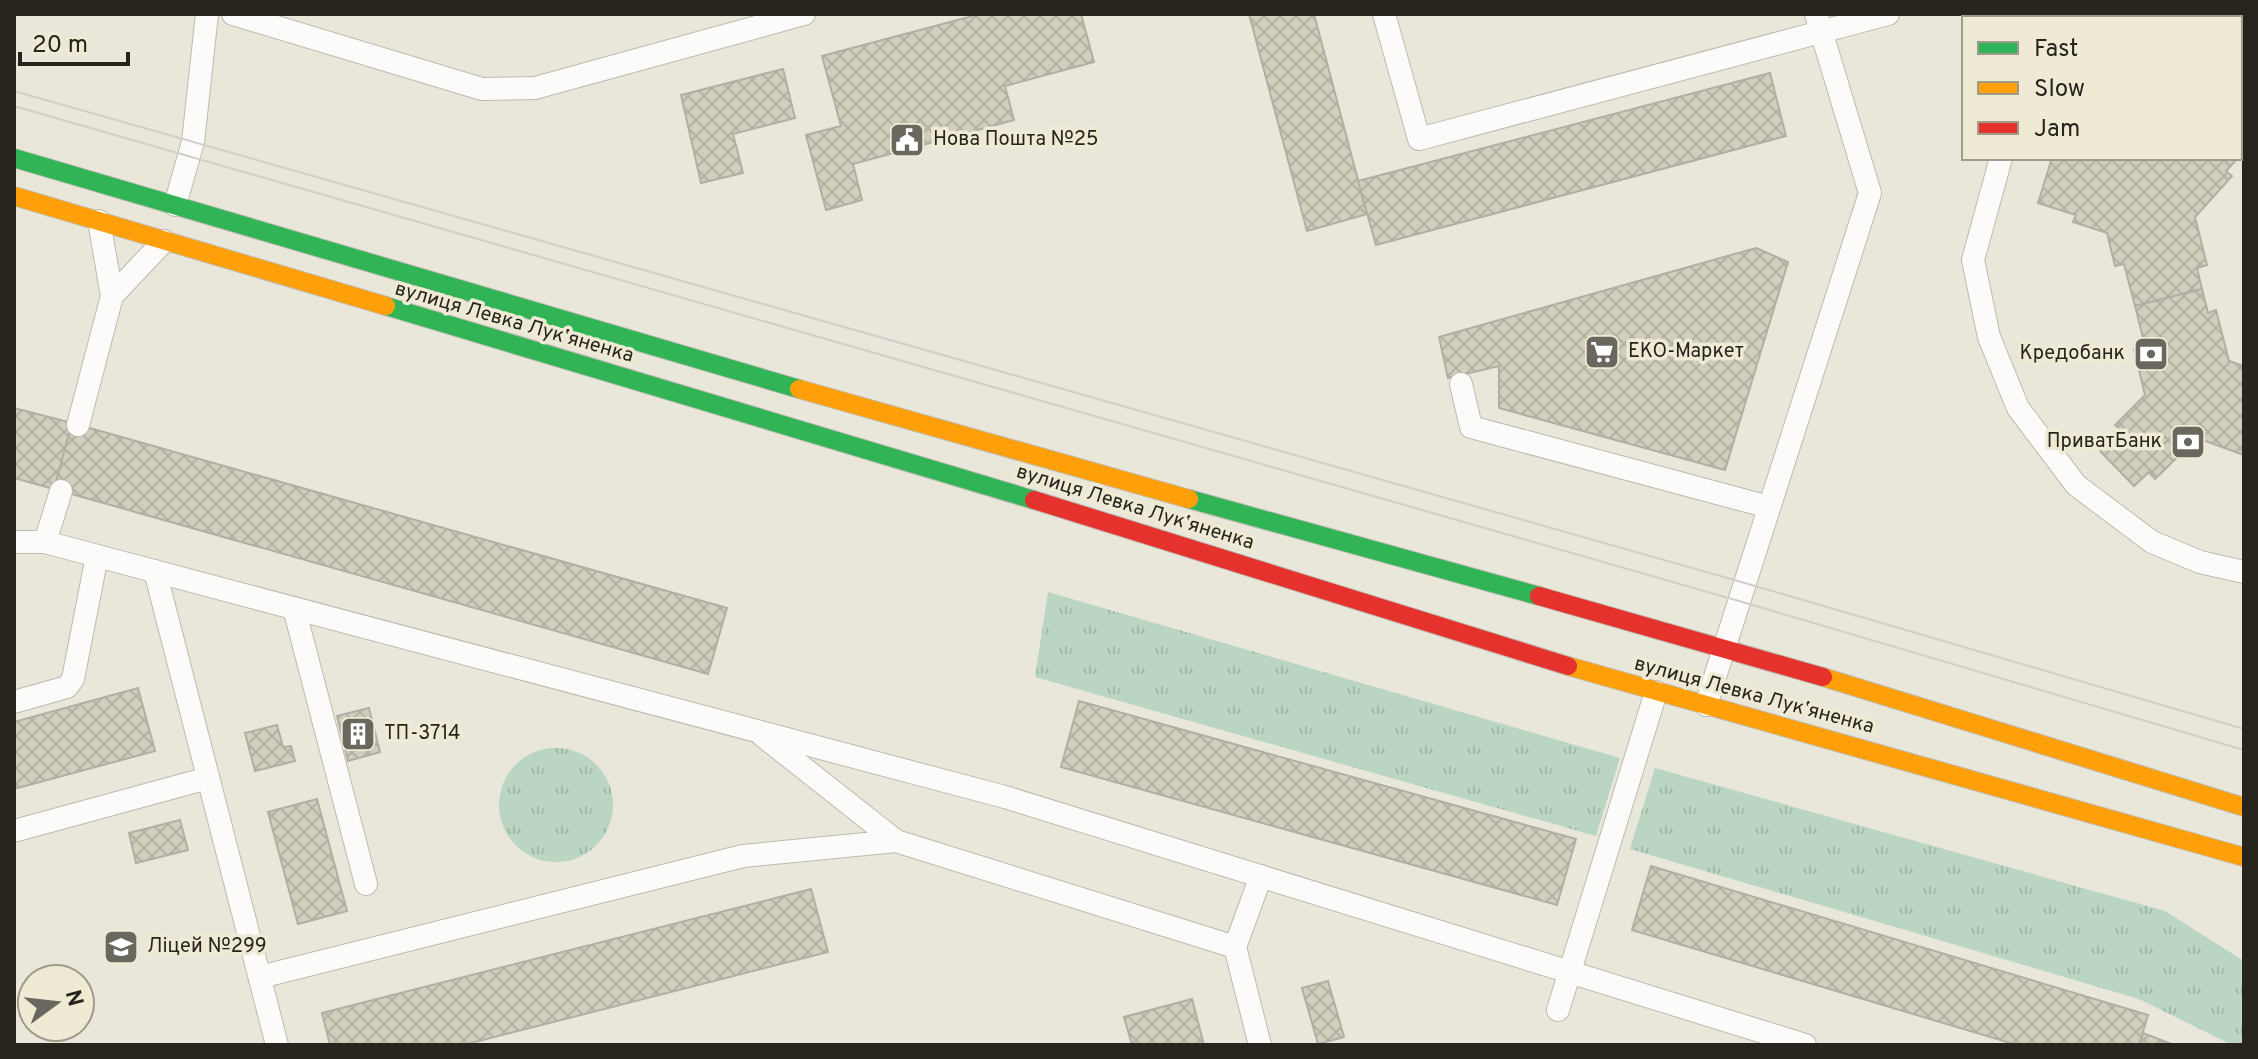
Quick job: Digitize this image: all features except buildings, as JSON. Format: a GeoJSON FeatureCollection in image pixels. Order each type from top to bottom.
{"type":"FeatureCollection","features":[{"type":"Feature","properties":{"kind":"main road","name":"вулиця Левка Лукʼяненка"},"geometry":{"type":"LineString","coordinates":[[14,158],[930,428],[1724,647],[2244,807]]}},
{"type":"Feature","properties":{"kind":"main road","name":"вулиця Левка Лукʼяненка"},"geometry":{"type":"LineString","coordinates":[[14,196],[917,463],[1656,692],[2244,857]]}},
{"type":"Feature","properties":{"kind":"lane"},"geometry":{"type":"LineString","coordinates":[[175,205],[193,142],[207,14]]}},
{"type":"Feature","properties":{"kind":"lane"},"geometry":{"type":"LineString","coordinates":[[233,14],[482,89],[525,89],[557,82],[795,17]]}},
{"type":"Feature","properties":{"kind":"lane"},"geometry":{"type":"LineString","coordinates":[[1384,14],[1419,139],[1819,22],[1888,14]]}},
{"type":"Feature","properties":{"kind":"lane"},"geometry":{"type":"LineString","coordinates":[[1706,705],[1870,193],[1819,22]]}},
{"type":"Feature","properties":{"kind":"lane"},"geometry":{"type":"LineString","coordinates":[[2000,160],[1973,260],[1989,337],[2018,408],[2076,485],[2152,542],[2200,562],[2244,572]]}},
{"type":"Feature","properties":{"kind":"lane"},"geometry":{"type":"LineString","coordinates":[[78,425],[112,296],[99,221]]}},
{"type":"Feature","properties":{"kind":"lane"},"geometry":{"type":"LineString","coordinates":[[112,296],[164,241]]}},
{"type":"Feature","properties":{"kind":"lane"},"geometry":{"type":"LineString","coordinates":[[1461,384],[1471,427],[1769,507]]}},
{"type":"Feature","properties":{"kind":"lane"},"geometry":{"type":"LineString","coordinates":[[45,542],[61,491]]}},
{"type":"Feature","properties":{"kind":"lane"},"geometry":{"type":"LineString","coordinates":[[14,542],[45,542],[1005,797],[1805,1045]]}},
{"type":"Feature","properties":{"kind":"lane"},"geometry":{"type":"LineString","coordinates":[[14,702],[67,687],[73,679],[97,556]]}},
{"type":"Feature","properties":{"kind":"lane"},"geometry":{"type":"LineString","coordinates":[[155,571],[277,1045]]}},
{"type":"Feature","properties":{"kind":"lane"},"geometry":{"type":"LineString","coordinates":[[294,608],[366,884]]}},
{"type":"Feature","properties":{"kind":"lane"},"geometry":{"type":"LineString","coordinates":[[1558,1010],[1656,692]]}},
{"type":"Feature","properties":{"kind":"lane"},"geometry":{"type":"LineString","coordinates":[[756,730],[896,841],[1235,947]]}},
{"type":"Feature","properties":{"kind":"lane"},"geometry":{"type":"LineString","coordinates":[[14,831],[208,778]]}},
{"type":"Feature","properties":{"kind":"lane"},"geometry":{"type":"LineString","coordinates":[[260,977],[743,856],[896,841]]}},
{"type":"Feature","properties":{"kind":"lane"},"geometry":{"type":"LineString","coordinates":[[1260,1045],[1235,947],[1261,876]]}},
{"type":"Feature","properties":{"kind":"green space"},"geometry":{"type":"Polygon","coordinates":[[[1048,592],[1620,758],[1596,836],[1035,677],[1048,592]]]}},
{"type":"Feature","properties":{"kind":"green space"},"geometry":{"type":"Polygon","coordinates":[[[556,748],[578,752],[596,765],[609,783],[613,805],[609,827],[596,845],[578,858],[556,862],[534,858],[516,845],[503,827],[499,805],[503,783],[516,765],[534,752],[556,748]]]}},
{"type":"Feature","properties":{"kind":"green space"},"geometry":{"type":"Polygon","coordinates":[[[1655,768],[2165,911],[2244,961],[2244,1045],[2232,1045],[2139,999],[1630,849],[1655,768]]]}},
{"type":"Feature","properties":{"kind":"tram line"},"geometry":{"type":"LineString","coordinates":[[14,91],[1745,583],[2244,729]]}},
{"type":"Feature","properties":{"kind":"tram line"},"geometry":{"type":"LineString","coordinates":[[14,106],[1739,601],[2244,750]]}},
{"type":"Feature","properties":{"kind":"traffic: fast"},"geometry":{"type":"LineString","coordinates":[[14,158],[799,389]]}},
{"type":"Feature","properties":{"kind":"traffic: fast"},"geometry":{"type":"LineString","coordinates":[[386,306],[1034,500]]}},
{"type":"Feature","properties":{"kind":"traffic: fast"},"geometry":{"type":"LineString","coordinates":[[1189,499],[1539,596]]}},
{"type":"Feature","properties":{"kind":"traffic: slow"},"geometry":{"type":"LineString","coordinates":[[14,196],[386,306]]}},
{"type":"Feature","properties":{"kind":"traffic: slow"},"geometry":{"type":"LineString","coordinates":[[799,389],[1189,499]]}},
{"type":"Feature","properties":{"kind":"traffic: slow"},"geometry":{"type":"LineString","coordinates":[[1568,666],[2244,857]]}},
{"type":"Feature","properties":{"kind":"traffic: slow"},"geometry":{"type":"LineString","coordinates":[[1823,677],[2244,807]]}},
{"type":"Feature","properties":{"kind":"traffic: jam"},"geometry":{"type":"LineString","coordinates":[[1034,500],[1568,666]]}},
{"type":"Feature","properties":{"kind":"traffic: jam"},"geometry":{"type":"LineString","coordinates":[[1539,596],[1823,677]]}},
{"type":"Feature","properties":{"kind":"place","name":"Нова Пошта №25"},"geometry":{"type":"Point","coordinates":[907,140]}},
{"type":"Feature","properties":{"kind":"place","name":"ЕКО-Маркет"},"geometry":{"type":"Point","coordinates":[1602,352]}},
{"type":"Feature","properties":{"kind":"place","name":"Кредобанк"},"geometry":{"type":"Point","coordinates":[2151,354]}},
{"type":"Feature","properties":{"kind":"place","name":"ПриватБанк"},"geometry":{"type":"Point","coordinates":[2188,442]}},
{"type":"Feature","properties":{"kind":"place","name":"ТП-3714"},"geometry":{"type":"Point","coordinates":[358,734]}},
{"type":"Feature","properties":{"kind":"place","name":"Ліцей №299"},"geometry":{"type":"Point","coordinates":[121,947]}}]}
